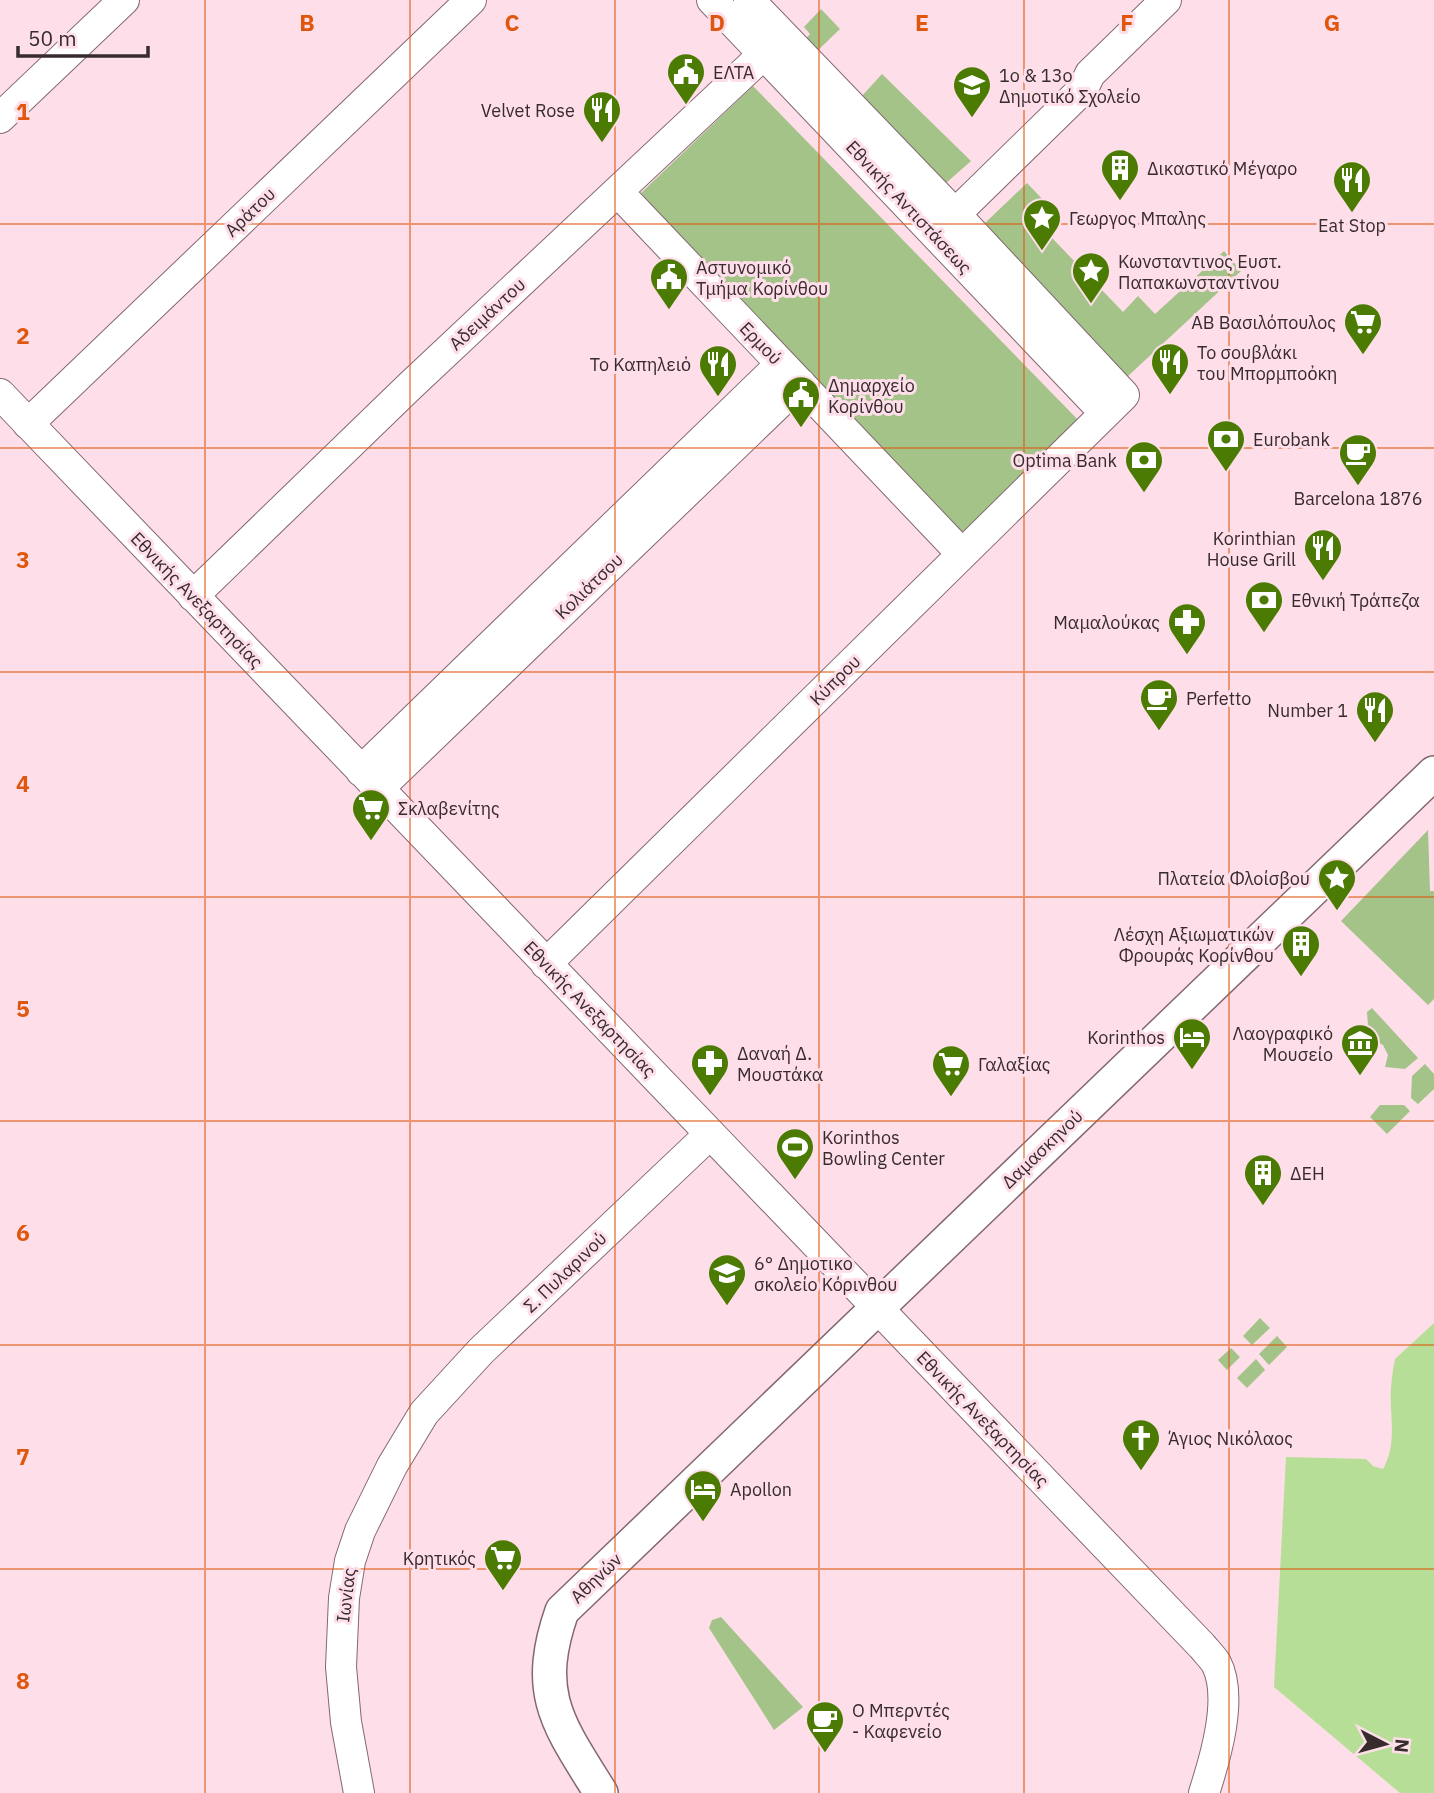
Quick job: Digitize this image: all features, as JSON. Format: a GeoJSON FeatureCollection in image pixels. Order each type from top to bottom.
{"type":"FeatureCollection","features":[{"type":"Feature","properties":{"kind":"main road","name":"Δαμασκηνού"},"geometry":{"type":"LineString","coordinates":[[651,1525],[1434,773]]}},
{"type":"Feature","properties":{"kind":"main road","name":"Αθηνών"},"geometry":{"type":"LineString","coordinates":[[601,1793],[567,1739],[549,1686],[550,1658],[562,1611],[651,1525]]}},
{"type":"Feature","properties":{"kind":"street"},"geometry":{"type":"LineString","coordinates":[[0,118],[124,0]]}},
{"type":"Feature","properties":{"kind":"street","name":"Αράτου"},"geometry":{"type":"LineString","coordinates":[[28,424],[471,0]]}},
{"type":"Feature","properties":{"kind":"street","name":"Εθνικής Αντιστάσεως"},"geometry":{"type":"LineString","coordinates":[[712,0],[773,44],[1114,404]]}},
{"type":"Feature","properties":{"kind":"street","name":"Εθνικής Αντιστάσεως"},"geometry":{"type":"LineString","coordinates":[[748,0],[773,44]]}},
{"type":"Feature","properties":{"kind":"street"},"geometry":{"type":"LineString","coordinates":[[946,224],[1083,89],[1090,74],[1166,0]]}},
{"type":"Feature","properties":{"kind":"street"},"geometry":{"type":"LineString","coordinates":[[1083,89],[1100,83],[1190,0]]}},
{"type":"Feature","properties":{"kind":"street","name":"Αδειμάντου"},"geometry":{"type":"LineString","coordinates":[[193,596],[410,386],[773,44]]}},
{"type":"Feature","properties":{"kind":"street","name":"Ερμού"},"geometry":{"type":"LineString","coordinates":[[618,192],[962,554]]}},
{"type":"Feature","properties":{"kind":"street","name":"Κολιάτσου"},"geometry":{"type":"LineString","coordinates":[[370,780],[790,373]]}},
{"type":"Feature","properties":{"kind":"street","name":"Εθνικής Ανεξαρτησίας"},"geometry":{"type":"LineString","coordinates":[[0,394],[1202,1646],[1216,1664],[1222,1686],[1221,1720],[1215,1759],[1204,1793]]}},
{"type":"Feature","properties":{"kind":"street","name":"Κύπρου"},"geometry":{"type":"LineString","coordinates":[[546,964],[1114,404]]}},
{"type":"Feature","properties":{"kind":"street","name":"Σ. Πυλαρινού"},"geometry":{"type":"LineString","coordinates":[[424,1413],[481,1351],[710,1134]]}},
{"type":"Feature","properties":{"kind":"street","name":"Ιωνίας"},"geometry":{"type":"LineString","coordinates":[[359,1793],[346,1722],[341,1667],[346,1578],[354,1547],[367,1515],[396,1458],[424,1413]]}},
{"type":"Feature","properties":{"kind":"shaded area"},"geometry":{"type":"Polygon","coordinates":[[[821,9],[840,29],[814,54],[802,43],[810,34],[804,27],[821,9]]]}},
{"type":"Feature","properties":{"kind":"shaded area"},"geometry":{"type":"Polygon","coordinates":[[[882,74],[971,161],[945,184],[861,97],[882,74]]]}},
{"type":"Feature","properties":{"kind":"shaded area"},"geometry":{"type":"Polygon","coordinates":[[[753,86],[1083,425],[963,541],[641,193],[753,86]]]}},
{"type":"Feature","properties":{"kind":"shaded area"},"geometry":{"type":"Polygon","coordinates":[[[1027,183],[1047,204],[1032,217],[1123,312],[1138,296],[1155,314],[1224,251],[1241,271],[1127,377],[983,225],[1027,183]]]}},
{"type":"Feature","properties":{"kind":"shaded area"},"geometry":{"type":"Polygon","coordinates":[[[1428,830],[1430,891],[1434,891],[1434,999],[1428,1005],[1341,921],[1428,830]]]}},
{"type":"Feature","properties":{"kind":"shaded area"},"geometry":{"type":"Polygon","coordinates":[[[1372,1008],[1418,1058],[1405,1069],[1385,1067],[1388,1055],[1383,1045],[1369,1038],[1367,1012],[1372,1008]]]}},
{"type":"Feature","properties":{"kind":"shaded area"},"geometry":{"type":"Polygon","coordinates":[[[1425,1064],[1434,1074],[1434,1089],[1418,1104],[1411,1098],[1412,1076],[1425,1064]]]}},
{"type":"Feature","properties":{"kind":"shaded area"},"geometry":{"type":"Polygon","coordinates":[[[1380,1105],[1404,1105],[1410,1111],[1387,1134],[1370,1117],[1380,1105]]]}},
{"type":"Feature","properties":{"kind":"shaded area"},"geometry":{"type":"Polygon","coordinates":[[[1260,1318],[1270,1328],[1252,1345],[1243,1336],[1260,1318]]]}},
{"type":"Feature","properties":{"kind":"shaded area"},"geometry":{"type":"Polygon","coordinates":[[[1434,1323],[1434,1793],[1400,1793],[1274,1687],[1286,1457],[1366,1459],[1373,1466],[1383,1469],[1392,1439],[1391,1387],[1395,1359],[1434,1323]]]}},
{"type":"Feature","properties":{"kind":"shaded area"},"geometry":{"type":"Polygon","coordinates":[[[1277,1336],[1287,1347],[1269,1365],[1259,1354],[1277,1336]]]}},
{"type":"Feature","properties":{"kind":"shaded area"},"geometry":{"type":"Polygon","coordinates":[[[1231,1348],[1240,1357],[1227,1370],[1218,1360],[1231,1348]]]}},
{"type":"Feature","properties":{"kind":"shaded area"},"geometry":{"type":"Polygon","coordinates":[[[1256,1359],[1265,1370],[1247,1388],[1237,1378],[1256,1359]]]}},
{"type":"Feature","properties":{"kind":"shaded area"},"geometry":{"type":"Polygon","coordinates":[[[721,1617],[803,1707],[774,1730],[709,1628],[712,1620],[721,1617]]]}},
{"type":"Feature","properties":{"kind":"place","name":"ΕΛΤΑ"},"geometry":{"type":"Point","coordinates":[686,106]}},
{"type":"Feature","properties":{"kind":"place","name":"1ο & 13ο Δημοτικό Σχολείο"},"geometry":{"type":"Point","coordinates":[972,119]}},
{"type":"Feature","properties":{"kind":"place","name":"Velvet Rose"},"geometry":{"type":"Point","coordinates":[602,144]}},
{"type":"Feature","properties":{"kind":"place","name":"Δικαστικό Μέγαρο"},"geometry":{"type":"Point","coordinates":[1120,202]}},
{"type":"Feature","properties":{"kind":"place","name":"Eat Stop"},"geometry":{"type":"Point","coordinates":[1352,214]}},
{"type":"Feature","properties":{"kind":"place","name":"Γεωργος Μπαλης"},"geometry":{"type":"Point","coordinates":[1042,252]}},
{"type":"Feature","properties":{"kind":"place","name":"Κωνσταντινος Ευστ. Παπακωνσταντίνου"},"geometry":{"type":"Point","coordinates":[1091,305]}},
{"type":"Feature","properties":{"kind":"place","name":"Αστυνομικό Τμήμα Κορίνθου"},"geometry":{"type":"Point","coordinates":[669,311]}},
{"type":"Feature","properties":{"kind":"place","name":"ΑΒ Βασιλόπουλος"},"geometry":{"type":"Point","coordinates":[1363,356]}},
{"type":"Feature","properties":{"kind":"place","name":"Το σουβλάκι του Μπορμποὀκη"},"geometry":{"type":"Point","coordinates":[1170,396]}},
{"type":"Feature","properties":{"kind":"place","name":"Το Καπηλειὀ"},"geometry":{"type":"Point","coordinates":[718,398]}},
{"type":"Feature","properties":{"kind":"place","name":"Δημαρχείο Κορίνθου"},"geometry":{"type":"Point","coordinates":[801,429]}},
{"type":"Feature","properties":{"kind":"place","name":"Eurobank"},"geometry":{"type":"Point","coordinates":[1226,473]}},
{"type":"Feature","properties":{"kind":"place","name":"Barcelona 1876"},"geometry":{"type":"Point","coordinates":[1358,487]}},
{"type":"Feature","properties":{"kind":"place","name":"Optima Bank"},"geometry":{"type":"Point","coordinates":[1144,494]}},
{"type":"Feature","properties":{"kind":"place","name":"Korinthian House Grill"},"geometry":{"type":"Point","coordinates":[1323,582]}},
{"type":"Feature","properties":{"kind":"place","name":"Εθνική Τράπεζα"},"geometry":{"type":"Point","coordinates":[1264,634]}},
{"type":"Feature","properties":{"kind":"place","name":"Μαμαλούκας"},"geometry":{"type":"Point","coordinates":[1187,656]}},
{"type":"Feature","properties":{"kind":"place","name":"Perfetto"},"geometry":{"type":"Point","coordinates":[1159,732]}},
{"type":"Feature","properties":{"kind":"place","name":"Number 1"},"geometry":{"type":"Point","coordinates":[1375,744]}},
{"type":"Feature","properties":{"kind":"place","name":"Σκλαβενίτης"},"geometry":{"type":"Point","coordinates":[371,842]}},
{"type":"Feature","properties":{"kind":"place","name":"Πλατεία Φλοίσβου"},"geometry":{"type":"Point","coordinates":[1337,912]}},
{"type":"Feature","properties":{"kind":"place","name":"Λέσχη Αξιωματικών Φρουράς Κορίνθου"},"geometry":{"type":"Point","coordinates":[1301,978]}},
{"type":"Feature","properties":{"kind":"place","name":"Korinthos"},"geometry":{"type":"Point","coordinates":[1192,1071]}},
{"type":"Feature","properties":{"kind":"place","name":"Λαογραφικό Μουσείο"},"geometry":{"type":"Point","coordinates":[1360,1077]}},
{"type":"Feature","properties":{"kind":"place","name":"Δαναή Δ. Μουστάκα"},"geometry":{"type":"Point","coordinates":[710,1097]}},
{"type":"Feature","properties":{"kind":"place","name":"Γαλαξίας"},"geometry":{"type":"Point","coordinates":[951,1098]}},
{"type":"Feature","properties":{"kind":"place","name":"Korinthos Bowling Center"},"geometry":{"type":"Point","coordinates":[795,1181]}},
{"type":"Feature","properties":{"kind":"place","name":"ΔΕΗ"},"geometry":{"type":"Point","coordinates":[1263,1207]}},
{"type":"Feature","properties":{"kind":"place","name":"6° Δημοτικο σκολείο Κόρινθου"},"geometry":{"type":"Point","coordinates":[727,1307]}},
{"type":"Feature","properties":{"kind":"place","name":"Άγιος Νικόλαος"},"geometry":{"type":"Point","coordinates":[1141,1472]}},
{"type":"Feature","properties":{"kind":"place","name":"Apollon"},"geometry":{"type":"Point","coordinates":[703,1523]}},
{"type":"Feature","properties":{"kind":"place","name":"Κρητικός"},"geometry":{"type":"Point","coordinates":[503,1592]}},
{"type":"Feature","properties":{"kind":"place","name":"Ο Μπερντές - Καφενείο"},"geometry":{"type":"Point","coordinates":[825,1754]}}]}
